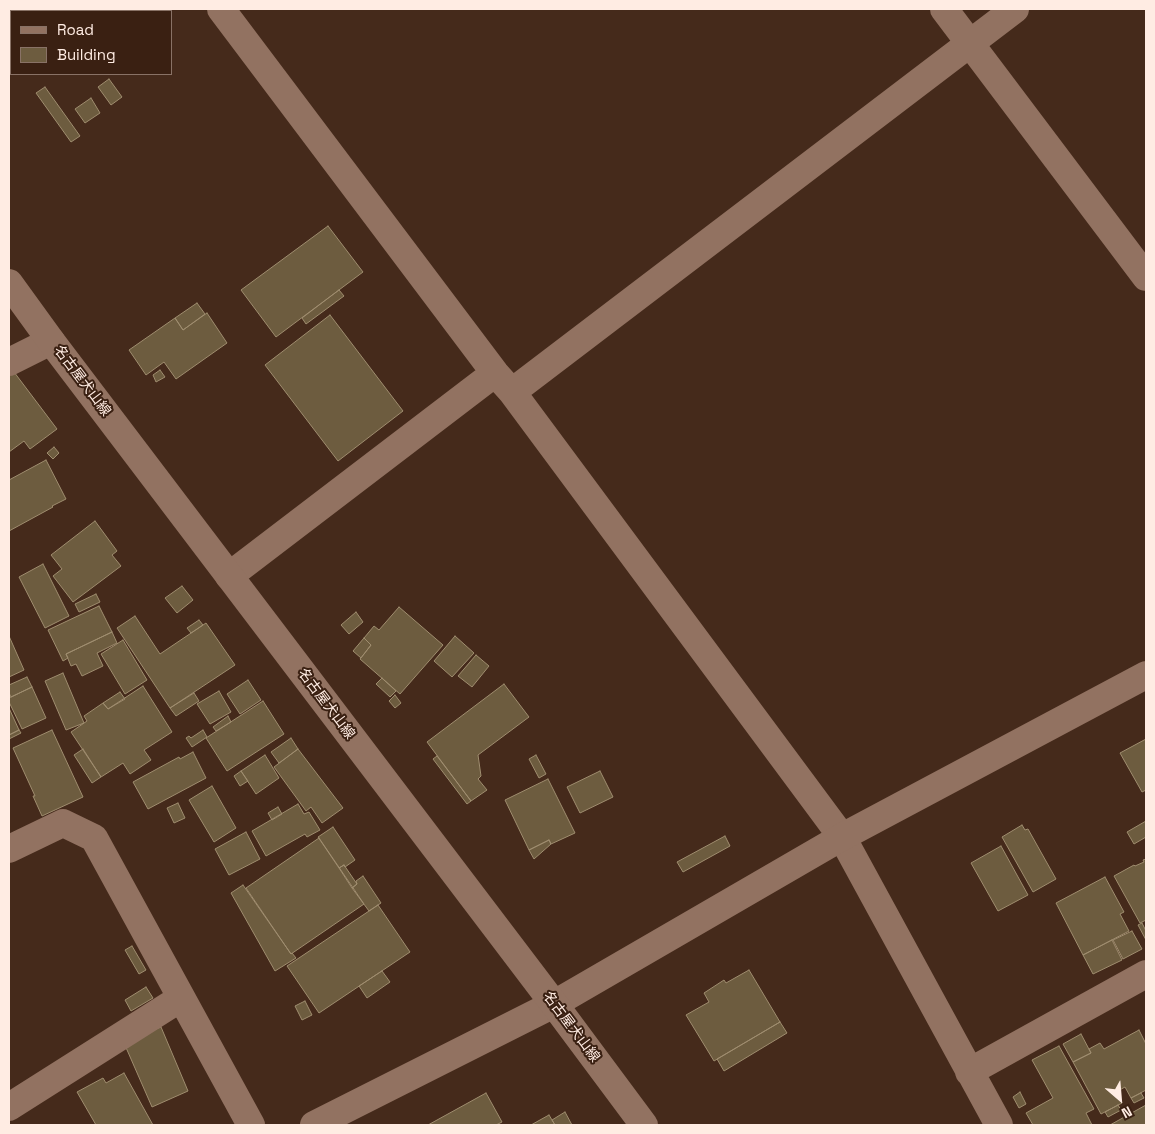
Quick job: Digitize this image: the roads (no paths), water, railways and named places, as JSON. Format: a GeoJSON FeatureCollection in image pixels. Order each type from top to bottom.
{"type":"FeatureCollection","features":[{"type":"Feature","properties":{"kind":"street"},"geometry":{"type":"LineString","coordinates":[[221,9],[503,382],[842,838],[999,1125]]}},
{"type":"Feature","properties":{"kind":"street"},"geometry":{"type":"LineString","coordinates":[[944,9],[1146,277]]}},
{"type":"Feature","properties":{"kind":"street"},"geometry":{"type":"LineString","coordinates":[[229,576],[503,382],[1015,9]]}},
{"type":"Feature","properties":{"kind":"street","name":"名古屋犬山線"},"geometry":{"type":"LineString","coordinates":[[9,283],[644,1125]]}},
{"type":"Feature","properties":{"kind":"street"},"geometry":{"type":"LineString","coordinates":[[9,362],[52,342]]}},
{"type":"Feature","properties":{"kind":"street"},"geometry":{"type":"LineString","coordinates":[[314,1125],[554,1004],[842,838],[1146,675]]}},
{"type":"Feature","properties":{"kind":"street"},"geometry":{"type":"LineString","coordinates":[[9,849],[63,823],[94,838],[251,1125]]}},
{"type":"Feature","properties":{"kind":"street"},"geometry":{"type":"LineString","coordinates":[[969,1072],[1146,974]]}},
{"type":"Feature","properties":{"kind":"street"},"geometry":{"type":"LineString","coordinates":[[9,1107],[181,998]]}}]}
